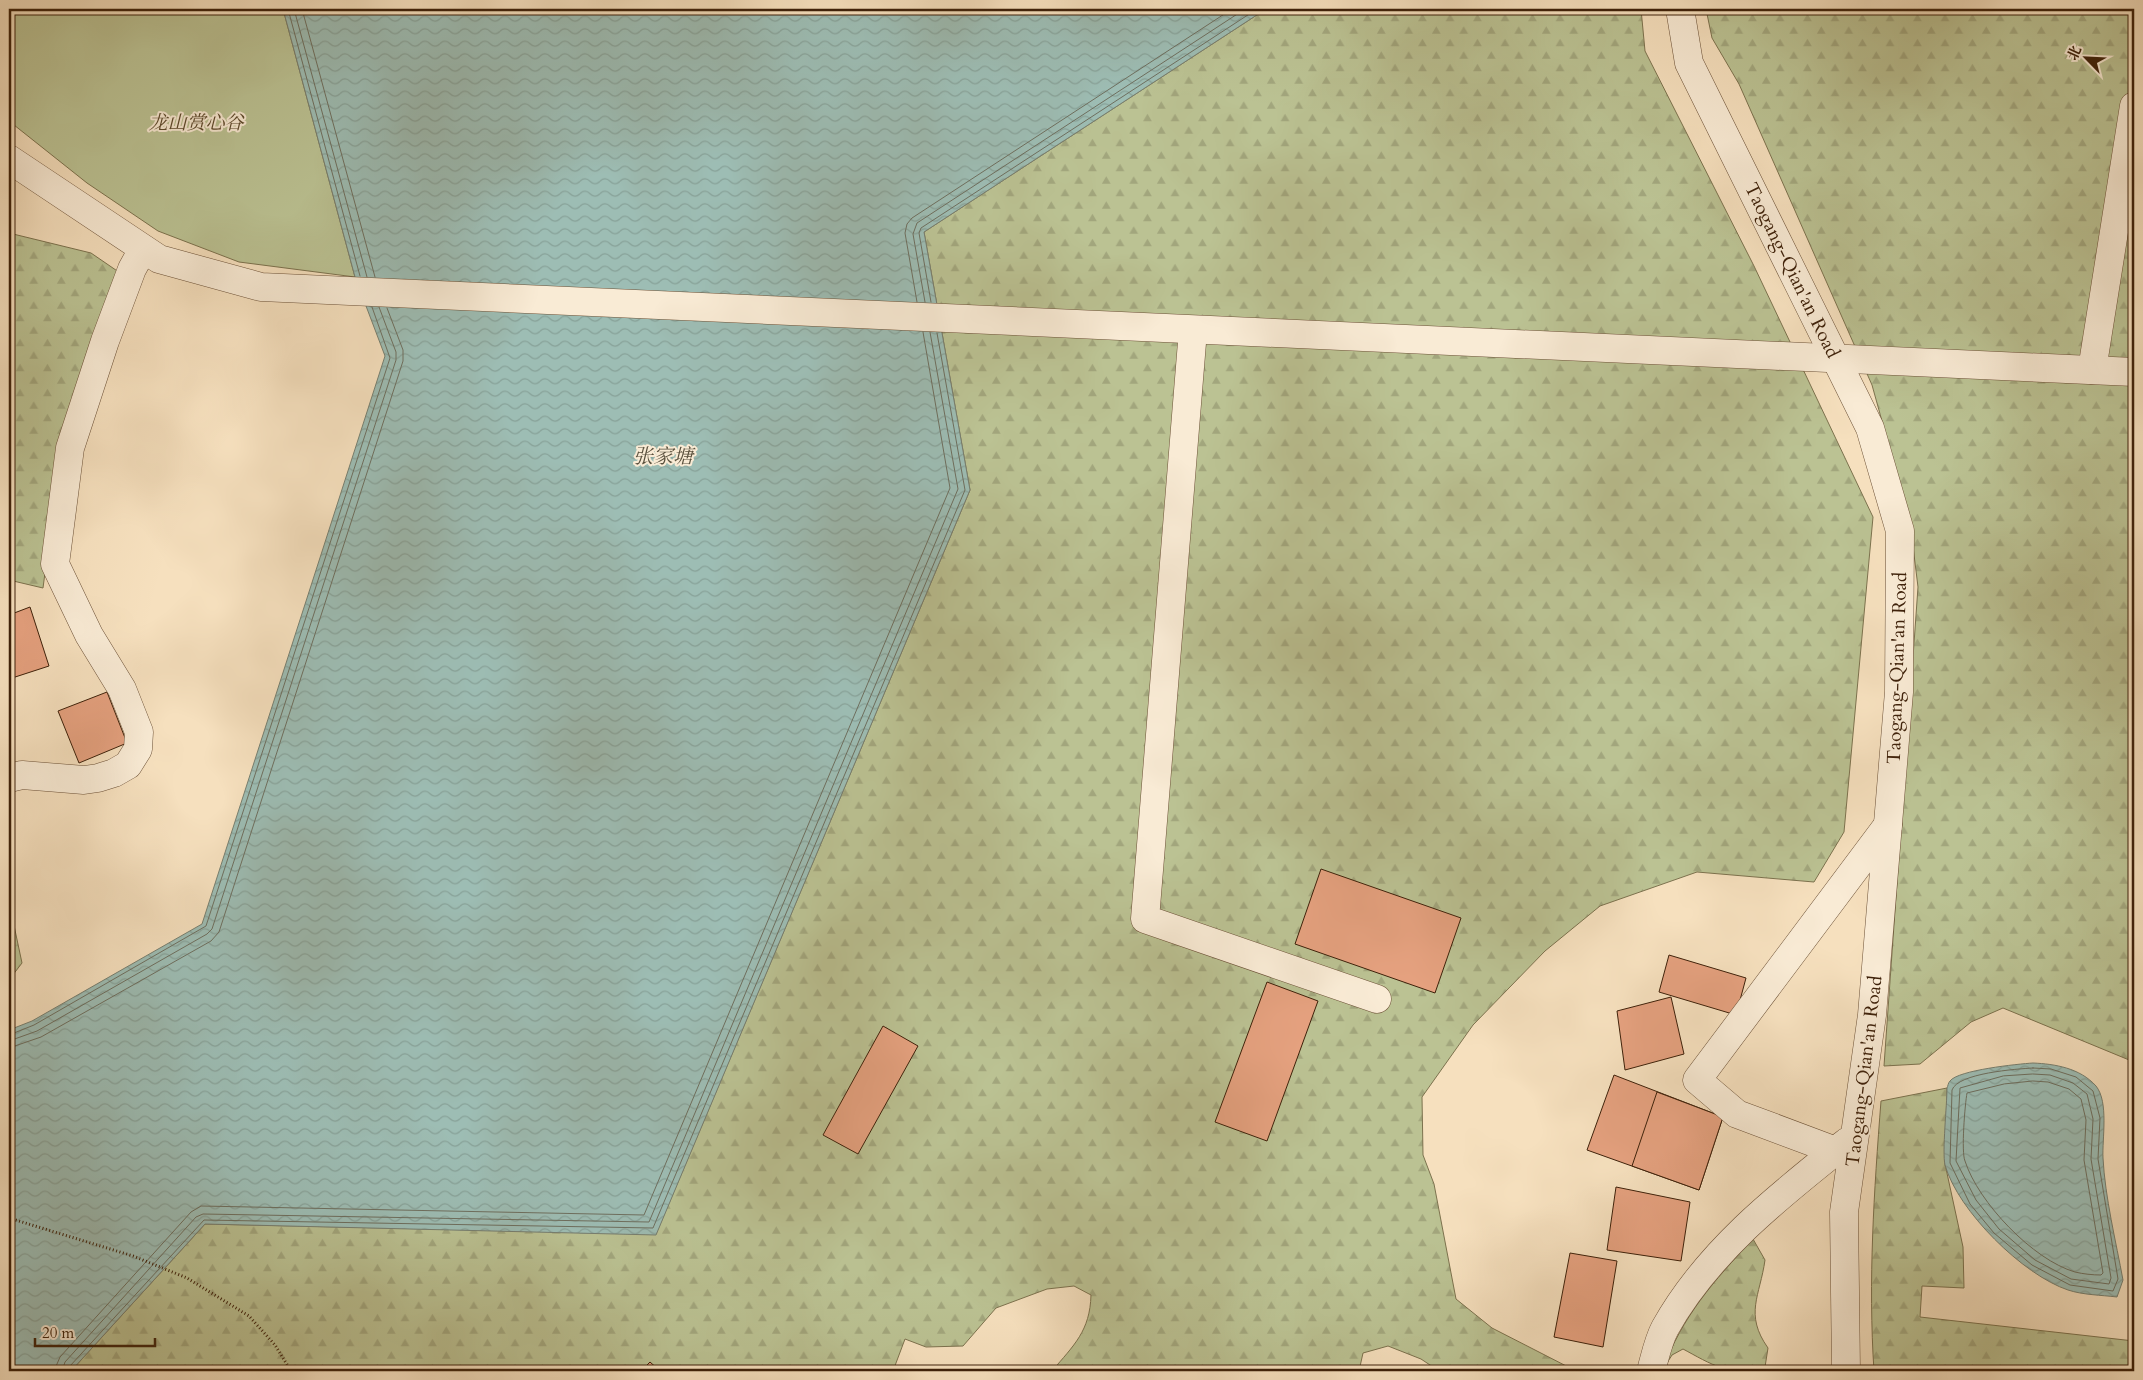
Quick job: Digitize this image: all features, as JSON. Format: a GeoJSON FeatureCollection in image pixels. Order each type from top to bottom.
{"type":"FeatureCollection","features":[{"type":"Feature","properties":{"kind":"street","name":"Taogang-Qian'an Road"},"geometry":{"type":"LineString","coordinates":[[1680,9],[1689,63],[1870,428],[1900,531],[1899,692],[1872,1015],[1846,1143],[1844,1212],[1846,1371]]}},
{"type":"Feature","properties":{"kind":"street"},"geometry":{"type":"LineString","coordinates":[[2092,370],[2134,106]]}},
{"type":"Feature","properties":{"kind":"street"},"geometry":{"type":"LineString","coordinates":[[9,159],[159,259],[261,288],[2134,372]]}},
{"type":"Feature","properties":{"kind":"street"},"geometry":{"type":"LineString","coordinates":[[9,778],[22,775],[84,780],[98,778],[114,773],[128,765],[138,749],[139,732],[122,689],[89,635],[55,564],[70,448],[105,341],[132,269],[144,249]]}},
{"type":"Feature","properties":{"kind":"street"},"geometry":{"type":"LineString","coordinates":[[1193,330],[1145,919],[1377,999]]}},
{"type":"Feature","properties":{"kind":"street"},"geometry":{"type":"LineString","coordinates":[[1846,1143],[1737,1114],[1697,1080],[1888,825]]}},
{"type":"Feature","properties":{"kind":"street"},"geometry":{"type":"LineString","coordinates":[[1650,1371],[1665,1329],[1709,1264],[1774,1202],[1846,1143]]}},
{"type":"Feature","properties":{"kind":"path"},"geometry":{"type":"LineString","coordinates":[[9,1218],[133,1256],[187,1278],[249,1316],[275,1345],[291,1371]]}},
{"type":"Feature","properties":{"kind":"green space","name":"龙山赏心谷"},"geometry":{"type":"Polygon","coordinates":[[[9,9],[283,9],[355,277],[239,262],[158,231],[87,183],[9,121],[9,9]]]}},
{"type":"Feature","properties":{"kind":"green space"},"geometry":{"type":"Polygon","coordinates":[[[1266,9],[1641,9],[1645,51],[1754,266],[1873,517],[1844,832],[1814,882],[1697,872],[1600,906],[1545,951],[1473,1025],[1422,1097],[1423,1155],[1434,1184],[1456,1299],[1492,1328],[1576,1371],[1439,1371],[1421,1359],[1388,1346],[1363,1353],[1359,1371],[1052,1371],[1079,1337],[1088,1318],[1091,1295],[1074,1286],[1047,1289],[996,1308],[963,1346],[926,1347],[905,1339],[893,1371],[71,1371],[205,1224],[656,1234],[970,490],[924,232],[1266,9]]]}},
{"type":"Feature","properties":{"kind":"green space"},"geometry":{"type":"Polygon","coordinates":[[[1706,9],[2134,9],[2134,1062],[2003,1008],[1971,1022],[1920,1064],[1884,1066],[1918,587],[1910,522],[1872,385],[1739,84],[1712,38],[1706,9]]]}},
{"type":"Feature","properties":{"kind":"green space"},"geometry":{"type":"Polygon","coordinates":[[[9,233],[91,253],[126,277],[61,450],[43,588],[9,580],[9,233]]]}},
{"type":"Feature","properties":{"kind":"green space"},"geometry":{"type":"Polygon","coordinates":[[[9,902],[22,963],[9,980],[9,902]]]}},
{"type":"Feature","properties":{"kind":"green space"},"geometry":{"type":"Polygon","coordinates":[[[1947,1088],[1945,1164],[1963,1247],[1964,1288],[1922,1286],[1920,1317],[2134,1341],[2134,1371],[1874,1371],[1872,1270],[1874,1202],[1881,1101],[1947,1088]]]}},
{"type":"Feature","properties":{"kind":"green space"},"geometry":{"type":"Polygon","coordinates":[[[1753,1239],[1765,1260],[1757,1295],[1755,1315],[1761,1336],[1768,1348],[1765,1367],[1754,1371],[1733,1371],[1712,1364],[1683,1349],[1672,1355],[1662,1371],[1679,1333],[1700,1300],[1753,1239]]]}},
{"type":"Feature","properties":{"kind":"water","name":"张家塘"},"geometry":{"type":"Polygon","coordinates":[[[283,9],[1266,9],[924,232],[970,490],[656,1235],[205,1224],[71,1371],[9,1371],[9,1030],[32,1021],[202,924],[385,356],[355,277],[283,9]]]}},
{"type":"Feature","properties":{"kind":"water"},"geometry":{"type":"Polygon","coordinates":[[[2033,1063],[2050,1064],[2075,1071],[2090,1080],[2100,1093],[2104,1111],[2103,1158],[2106,1188],[2123,1280],[2117,1297],[2074,1292],[2050,1282],[2032,1271],[2013,1256],[1978,1221],[1963,1202],[1952,1183],[1945,1165],[1944,1139],[1947,1088],[1950,1081],[1955,1077],[1976,1071],[2033,1063]]]}},
{"type":"Feature","properties":{"kind":"building"},"geometry":{"type":"Polygon","coordinates":[[[30,607],[49,666],[9,679],[9,615],[30,607]]]}},
{"type":"Feature","properties":{"kind":"building"},"geometry":{"type":"Polygon","coordinates":[[[107,692],[127,743],[79,763],[58,711],[107,692]]]}},
{"type":"Feature","properties":{"kind":"building"},"geometry":{"type":"Polygon","coordinates":[[[1321,869],[1461,918],[1435,993],[1295,944],[1321,869]]]}},
{"type":"Feature","properties":{"kind":"building"},"geometry":{"type":"Polygon","coordinates":[[[1669,955],[1746,978],[1736,1015],[1659,992],[1669,955]]]}},
{"type":"Feature","properties":{"kind":"building"},"geometry":{"type":"Polygon","coordinates":[[[1267,982],[1318,1001],[1267,1141],[1215,1122],[1267,982]]]}},
{"type":"Feature","properties":{"kind":"building"},"geometry":{"type":"Polygon","coordinates":[[[1671,997],[1684,1054],[1625,1070],[1617,1011],[1671,997]]]}},
{"type":"Feature","properties":{"kind":"building"},"geometry":{"type":"Polygon","coordinates":[[[883,1026],[918,1046],[858,1154],[823,1135],[883,1026]]]}},
{"type":"Feature","properties":{"kind":"building"},"geometry":{"type":"Polygon","coordinates":[[[1614,1075],[1723,1117],[1699,1190],[1587,1150],[1614,1075]]]}},
{"type":"Feature","properties":{"kind":"building"},"geometry":{"type":"Polygon","coordinates":[[[1657,1092],[1723,1117],[1699,1190],[1632,1166],[1657,1092]]]}},
{"type":"Feature","properties":{"kind":"building"},"geometry":{"type":"Polygon","coordinates":[[[1616,1187],[1690,1202],[1681,1261],[1607,1250],[1616,1187]]]}},
{"type":"Feature","properties":{"kind":"building"},"geometry":{"type":"Polygon","coordinates":[[[1570,1253],[1617,1261],[1603,1347],[1554,1337],[1570,1253]]]}},
{"type":"Feature","properties":{"kind":"building"},"geometry":{"type":"Polygon","coordinates":[[[650,1362],[660,1371],[641,1371],[650,1362]]]}}]}
